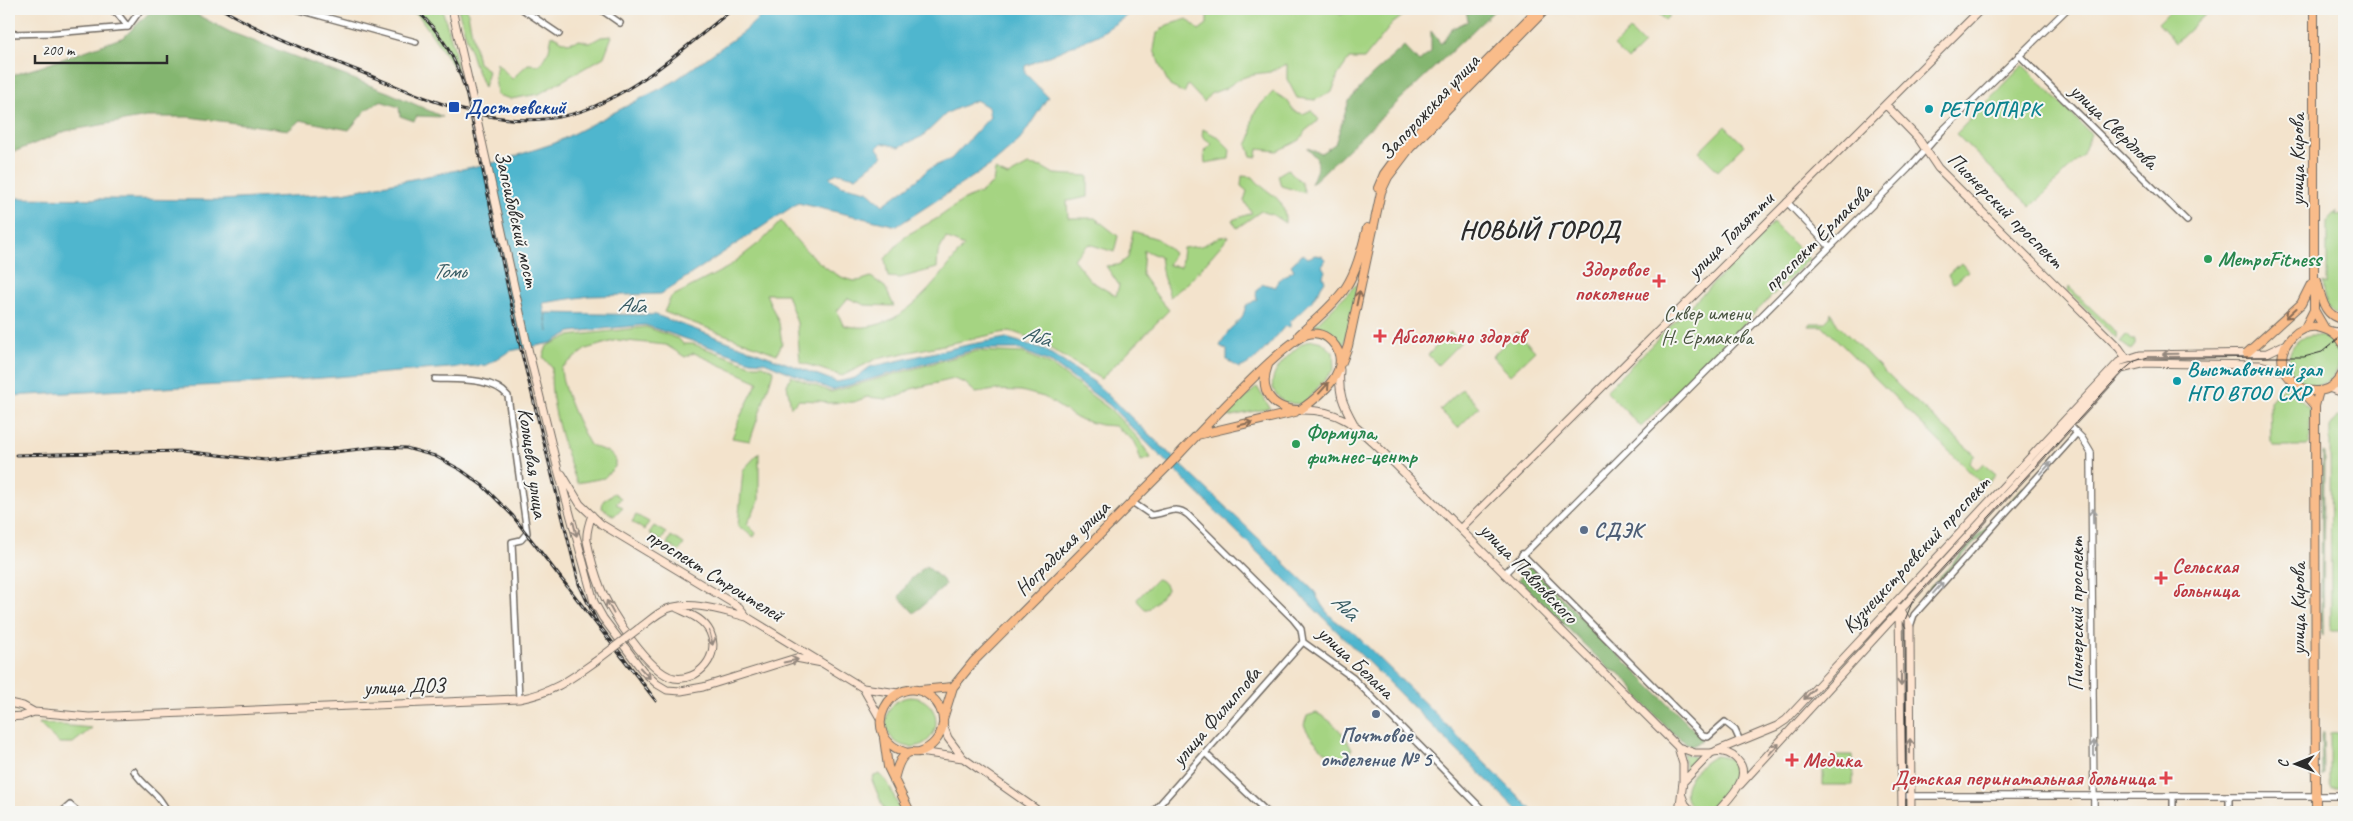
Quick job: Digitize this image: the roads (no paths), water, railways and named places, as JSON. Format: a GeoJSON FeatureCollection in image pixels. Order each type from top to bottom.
{"type":"FeatureCollection","features":[{"type":"Feature","properties":{"kind":"main road","name":"Запсибовский мост"},"geometry":{"type":"LineString","coordinates":[[452,9],[529,353],[557,466],[594,602],[603,618],[643,671],[657,684],[667,690],[681,691],[703,687],[796,658],[822,663]]}},
{"type":"Feature","properties":{"kind":"main road","name":"Запорожская улица"},"geometry":{"type":"LineString","coordinates":[[1294,340],[1340,295],[1351,278],[1377,190],[1394,157],[1538,9]]}},
{"type":"Feature","properties":{"kind":"main road","name":"Запорожская улица"},"geometry":{"type":"LineString","coordinates":[[1340,367],[1348,346],[1381,192],[1388,177],[1410,148],[1546,9]]}},
{"type":"Feature","properties":{"kind":"main road","name":"улица Тольятти"},"geometry":{"type":"LineString","coordinates":[[1461,528],[1981,9]]}},
{"type":"Feature","properties":{"kind":"main road","name":"улица Кирова"},"geometry":{"type":"LineString","coordinates":[[2305,328],[2314,310],[2314,9]]}},
{"type":"Feature","properties":{"kind":"main road","name":"Пионерский проспект"},"geometry":{"type":"LineString","coordinates":[[1886,105],[1912,131],[1938,168],[2120,348],[2126,358]]}},
{"type":"Feature","properties":{"kind":"main road"},"geometry":{"type":"LineString","coordinates":[[2314,272],[2326,310],[2336,318],[2344,319]]}},
{"type":"Feature","properties":{"kind":"main road"},"geometry":{"type":"LineString","coordinates":[[2247,353],[2301,304],[2309,292],[2314,272]]}},
{"type":"Feature","properties":{"kind":"main road"},"geometry":{"type":"LineString","coordinates":[[2314,310],[2328,330],[2344,347]]}},
{"type":"Feature","properties":{"kind":"main road"},"geometry":{"type":"LineString","coordinates":[[2315,406],[2286,372],[2283,358],[2286,344],[2305,328],[2337,332],[2344,328]]}},
{"type":"Feature","properties":{"kind":"main road"},"geometry":{"type":"LineString","coordinates":[[1197,435],[1285,416],[1300,410],[1320,394],[1340,367],[1337,348],[1328,338],[1322,335],[1303,335],[1294,340],[1268,365],[1265,377],[1267,393],[1281,407],[1300,410]]}},
{"type":"Feature","properties":{"kind":"main road","name":"Кузнецкстроевский проспект"},"geometry":{"type":"LineString","coordinates":[[2120,348],[2128,353],[2140,354],[2267,353],[2286,344]]}},
{"type":"Feature","properties":{"kind":"main road"},"geometry":{"type":"LineString","coordinates":[[2090,392],[2103,373],[2120,355],[2120,348]]}},
{"type":"Feature","properties":{"kind":"main road","name":"Кузнецкстроевский проспект"},"geometry":{"type":"LineString","coordinates":[[2066,423],[2090,392],[2119,362],[2140,354]]}},
{"type":"Feature","properties":{"kind":"main road"},"geometry":{"type":"LineString","coordinates":[[2126,358],[2142,364]]}},
{"type":"Feature","properties":{"kind":"main road","name":"Кузнецкстроевский проспект"},"geometry":{"type":"LineString","coordinates":[[1717,812],[1909,602],[1958,542],[2066,423],[2121,369],[2126,358]]}},
{"type":"Feature","properties":{"kind":"main road"},"geometry":{"type":"LineString","coordinates":[[2121,369],[2142,364],[2260,365],[2286,372]]}},
{"type":"Feature","properties":{"kind":"main road","name":"Ноградская улица"},"geometry":{"type":"LineString","coordinates":[[952,687],[974,661],[1268,365]]}},
{"type":"Feature","properties":{"kind":"main road","name":"улица Павловского"},"geometry":{"type":"LineString","coordinates":[[1340,367],[1338,388],[1341,399],[1354,424]]}},
{"type":"Feature","properties":{"kind":"main road"},"geometry":{"type":"LineString","coordinates":[[2298,386],[2319,391],[2337,382],[2344,374]]}},
{"type":"Feature","properties":{"kind":"main road"},"geometry":{"type":"LineString","coordinates":[[2328,388],[2344,393]]}},
{"type":"Feature","properties":{"kind":"main road","name":"улица Кирова"},"geometry":{"type":"LineString","coordinates":[[2316,812],[2315,406],[2319,391]]}},
{"type":"Feature","properties":{"kind":"main road","name":"улица Павловского"},"geometry":{"type":"LineString","coordinates":[[1300,410],[1331,412],[1354,424],[1461,528],[1504,574],[1678,747]]}},
{"type":"Feature","properties":{"kind":"main road","name":"проспект Строителей"},"geometry":{"type":"LineString","coordinates":[[557,466],[580,504],[602,524],[739,607],[747,618],[863,688]]}},
{"type":"Feature","properties":{"kind":"main road"},"geometry":{"type":"LineString","coordinates":[[570,513],[580,504]]}},
{"type":"Feature","properties":{"kind":"main road"},"geometry":{"type":"LineString","coordinates":[[592,515],[587,540],[601,590],[615,616],[654,667],[672,678],[690,677],[700,671],[710,660],[713,645],[710,631],[700,619],[676,608]]}},
{"type":"Feature","properties":{"kind":"main road","name":"Кузнецкстроевский проспект"},"geometry":{"type":"LineString","coordinates":[[1713,752],[1777,726],[1786,720],[1901,597],[1958,542]]}},
{"type":"Feature","properties":{"kind":"main road"},"geometry":{"type":"LineString","coordinates":[[1901,597],[1902,812]]}},
{"type":"Feature","properties":{"kind":"main road"},"geometry":{"type":"LineString","coordinates":[[1906,617],[1909,602]]}},
{"type":"Feature","properties":{"kind":"main road","name":"улица ДОЗ"},"geometry":{"type":"LineString","coordinates":[[34,712],[89,717],[519,699],[538,696],[561,686],[666,610],[688,605],[706,607],[747,618]]}},
{"type":"Feature","properties":{"kind":"main road"},"geometry":{"type":"LineString","coordinates":[[1889,610],[1895,607],[1900,610],[1906,617],[1910,627],[1911,812]]}},
{"type":"Feature","properties":{"kind":"main road"},"geometry":{"type":"LineString","coordinates":[[1884,629],[1894,625],[1900,631]]}},
{"type":"Feature","properties":{"kind":"main road"},"geometry":{"type":"LineString","coordinates":[[863,688],[898,693],[952,687],[943,722],[935,742],[918,752]]}},
{"type":"Feature","properties":{"kind":"main road"},"geometry":{"type":"LineString","coordinates":[[863,688],[880,718],[888,767],[910,812]]}},
{"type":"Feature","properties":{"kind":"main road"},"geometry":{"type":"LineString","coordinates":[[918,690],[935,700],[948,738],[963,758],[1040,812]]}},
{"type":"Feature","properties":{"kind":"main road"},"geometry":{"type":"LineString","coordinates":[[880,718],[886,703],[898,693]]}},
{"type":"Feature","properties":{"kind":"main road"},"geometry":{"type":"LineString","coordinates":[[9,703],[23,706],[34,712]]}},
{"type":"Feature","properties":{"kind":"main road"},"geometry":{"type":"LineString","coordinates":[[9,717],[23,716],[34,712]]}},
{"type":"Feature","properties":{"kind":"main road"},"geometry":{"type":"LineString","coordinates":[[884,736],[898,750],[908,753],[918,752],[963,758]]}},
{"type":"Feature","properties":{"kind":"main road"},"geometry":{"type":"LineString","coordinates":[[1678,747],[1695,753],[1729,753],[1739,762],[1743,774],[1740,785]]}},
{"type":"Feature","properties":{"kind":"main road"},"geometry":{"type":"LineString","coordinates":[[1678,747],[1683,764],[1682,796],[1679,812]]}},
{"type":"Feature","properties":{"kind":"main road"},"geometry":{"type":"LineString","coordinates":[[1683,782],[1713,752]]}},
{"type":"Feature","properties":{"kind":"main road"},"geometry":{"type":"LineString","coordinates":[[894,780],[898,764],[908,753]]}},
{"type":"Feature","properties":{"kind":"main road"},"geometry":{"type":"LineString","coordinates":[[1682,796],[1685,804],[1692,812]]}},
{"type":"Feature","properties":{"kind":"street"},"geometry":{"type":"LineString","coordinates":[[106,9],[117,13],[128,27]]}},
{"type":"Feature","properties":{"kind":"street"},"geometry":{"type":"LineString","coordinates":[[9,34],[53,33],[128,27],[141,9]]}},
{"type":"Feature","properties":{"kind":"street"},"geometry":{"type":"LineString","coordinates":[[296,9],[416,42]]}},
{"type":"Feature","properties":{"kind":"street"},"geometry":{"type":"LineString","coordinates":[[522,9],[559,34]]}},
{"type":"Feature","properties":{"kind":"street"},"geometry":{"type":"LineString","coordinates":[[600,9],[620,23]]}},
{"type":"Feature","properties":{"kind":"street","name":"проспект Ермакова"},"geometry":{"type":"LineString","coordinates":[[1504,574],[1830,247],[2018,55],[2067,9]]}},
{"type":"Feature","properties":{"kind":"street","name":"улица Свердлова"},"geometry":{"type":"LineString","coordinates":[[2018,55],[2187,221]]}},
{"type":"Feature","properties":{"kind":"street"},"geometry":{"type":"LineString","coordinates":[[1787,202],[1830,247]]}},
{"type":"Feature","properties":{"kind":"street","name":"Кольцевая улица"},"geometry":{"type":"LineString","coordinates":[[435,378],[494,385],[503,390],[508,396],[527,533],[521,540],[512,542],[519,699]]}},
{"type":"Feature","properties":{"kind":"street","name":"Пионерский проспект"},"geometry":{"type":"LineString","coordinates":[[2066,423],[2089,447],[2092,461],[2094,812]]}},
{"type":"Feature","properties":{"kind":"street"},"geometry":{"type":"LineString","coordinates":[[1910,627],[1914,615],[2077,433]]}},
{"type":"Feature","properties":{"kind":"street","name":"улица Белана"},"geometry":{"type":"LineString","coordinates":[[1132,502],[1151,515],[1175,509],[1182,510],[1293,618],[1301,629],[1304,642],[1352,678],[1485,812]]}},
{"type":"Feature","properties":{"kind":"street"},"geometry":{"type":"LineString","coordinates":[[1522,554],[1703,736],[1708,737],[1725,722],[1735,730],[1740,741]]}},
{"type":"Feature","properties":{"kind":"street","name":"улица Филиппова"},"geometry":{"type":"LineString","coordinates":[[1153,812],[1304,642]]}},
{"type":"Feature","properties":{"kind":"street"},"geometry":{"type":"LineString","coordinates":[[1205,753],[1267,812]]}},
{"type":"Feature","properties":{"kind":"street"},"geometry":{"type":"LineString","coordinates":[[134,771],[143,784],[156,793],[164,802],[167,812]]}},
{"type":"Feature","properties":{"kind":"street"},"geometry":{"type":"LineString","coordinates":[[1902,796],[2344,796]]}},
{"type":"Feature","properties":{"kind":"street"},"geometry":{"type":"LineString","coordinates":[[2229,796],[2229,812]]}},
{"type":"Feature","properties":{"kind":"street"},"geometry":{"type":"LineString","coordinates":[[2172,797],[2172,812]]}},
{"type":"Feature","properties":{"kind":"street"},"geometry":{"type":"LineString","coordinates":[[62,812],[70,805],[78,812]]}},
{"type":"Feature","properties":{"kind":"water","name":"Томь"},"geometry":{"type":"Polygon","coordinates":[[[769,9],[1137,9],[1098,35],[1025,66],[1025,73],[1048,97],[1020,140],[991,165],[897,226],[798,203],[661,294],[589,296],[543,303],[548,332],[546,313],[656,315],[837,382],[855,378],[870,367],[1006,338],[1044,349],[1094,382],[1315,592],[1330,615],[1352,631],[1534,812],[1519,812],[1109,405],[1052,363],[1018,349],[977,349],[832,390],[764,362],[751,361],[645,325],[571,332],[551,343],[510,351],[487,365],[258,383],[9,396],[9,198],[220,200],[343,193],[497,162],[555,143],[673,82],[743,32],[769,9]],[[976,100],[947,113],[923,136],[899,147],[882,143],[877,148],[883,156],[856,177],[838,173],[829,177],[840,185],[867,191],[883,205],[917,180],[928,169],[951,159],[990,117],[988,107],[976,100]]]}},
{"type":"Feature","properties":{"kind":"water"},"geometry":{"type":"Polygon","coordinates":[[[1303,254],[1308,258],[1315,255],[1322,256],[1325,259],[1322,266],[1325,271],[1323,276],[1325,281],[1311,302],[1290,322],[1290,327],[1285,326],[1258,356],[1239,368],[1227,360],[1227,350],[1220,346],[1229,330],[1242,318],[1246,306],[1257,299],[1256,292],[1259,287],[1263,284],[1276,287],[1278,280],[1294,270],[1291,265],[1303,254]]]}},
{"type":"Feature","properties":{"kind":"tram line"},"geometry":{"type":"LineString","coordinates":[[1906,812],[1905,620],[1913,600],[2123,371],[2135,361],[2148,357],[2304,357],[2322,352],[2344,334]]}},
{"type":"Feature","properties":{"kind":"railway"},"geometry":{"type":"LineString","coordinates":[[222,9],[287,42],[443,104],[473,113],[503,118],[534,120],[564,116],[595,106],[614,97],[650,75],[733,9]]}},
{"type":"Feature","properties":{"kind":"railway"},"geometry":{"type":"LineString","coordinates":[[16,455],[181,451],[265,460],[378,447],[406,448],[435,456],[461,470],[483,486],[512,515],[656,701],[597,622],[579,584],[522,354],[466,92],[447,46],[433,27],[415,9]]}},
{"type":"Feature","properties":{"kind":"place","name":"Достоевский"},"geometry":{"type":"Point","coordinates":[454,107]}},
{"type":"Feature","properties":{"kind":"place","name":"РЕТРОПАРК"},"geometry":{"type":"Point","coordinates":[1929,109]}},
{"type":"Feature","properties":{"kind":"place","name":"МетроFitness"},"geometry":{"type":"Point","coordinates":[2208,259]}},
{"type":"Feature","properties":{"kind":"place","name":"Здоровое поколение"},"geometry":{"type":"Point","coordinates":[1659,281]}},
{"type":"Feature","properties":{"kind":"place","name":"Абсолютно здоров"},"geometry":{"type":"Point","coordinates":[1380,336]}},
{"type":"Feature","properties":{"kind":"place","name":"Выставочный зал НГО ВТОО СХР"},"geometry":{"type":"Point","coordinates":[2177,381]}},
{"type":"Feature","properties":{"kind":"place","name":"Формула, фитнес-центр"},"geometry":{"type":"Point","coordinates":[1296,444]}},
{"type":"Feature","properties":{"kind":"place","name":"СДЭК"},"geometry":{"type":"Point","coordinates":[1584,530]}},
{"type":"Feature","properties":{"kind":"place","name":"Сельская больница"},"geometry":{"type":"Point","coordinates":[2161,578]}},
{"type":"Feature","properties":{"kind":"place","name":"Почтовое отделение № 5"},"geometry":{"type":"Point","coordinates":[1376,714]}},
{"type":"Feature","properties":{"kind":"place","name":"Медика"},"geometry":{"type":"Point","coordinates":[1792,760]}},
{"type":"Feature","properties":{"kind":"place","name":"Детская перинатальная больница"},"geometry":{"type":"Point","coordinates":[2166,778]}},
{"type":"Feature","properties":{"kind":"district","name":"НОВЫЙ ГОРОД"},"geometry":{"type":"Point","coordinates":[1540,229]}},
{"type":"Feature","properties":{"kind":"water label","name":"Аба"},"geometry":{"type":"Point","coordinates":[632,305]}},
{"type":"Feature","properties":{"kind":"water label","name":"Аба"},"geometry":{"type":"Point","coordinates":[1037,336]}},
{"type":"Feature","properties":{"kind":"water label","name":"Аба"},"geometry":{"type":"Point","coordinates":[1345,607]}},
{"type":"Feature","properties":{"kind":"park label","name":"Сквер имени Н. Ермакова"},"geometry":{"type":"Point","coordinates":[1707,325]}}]}
